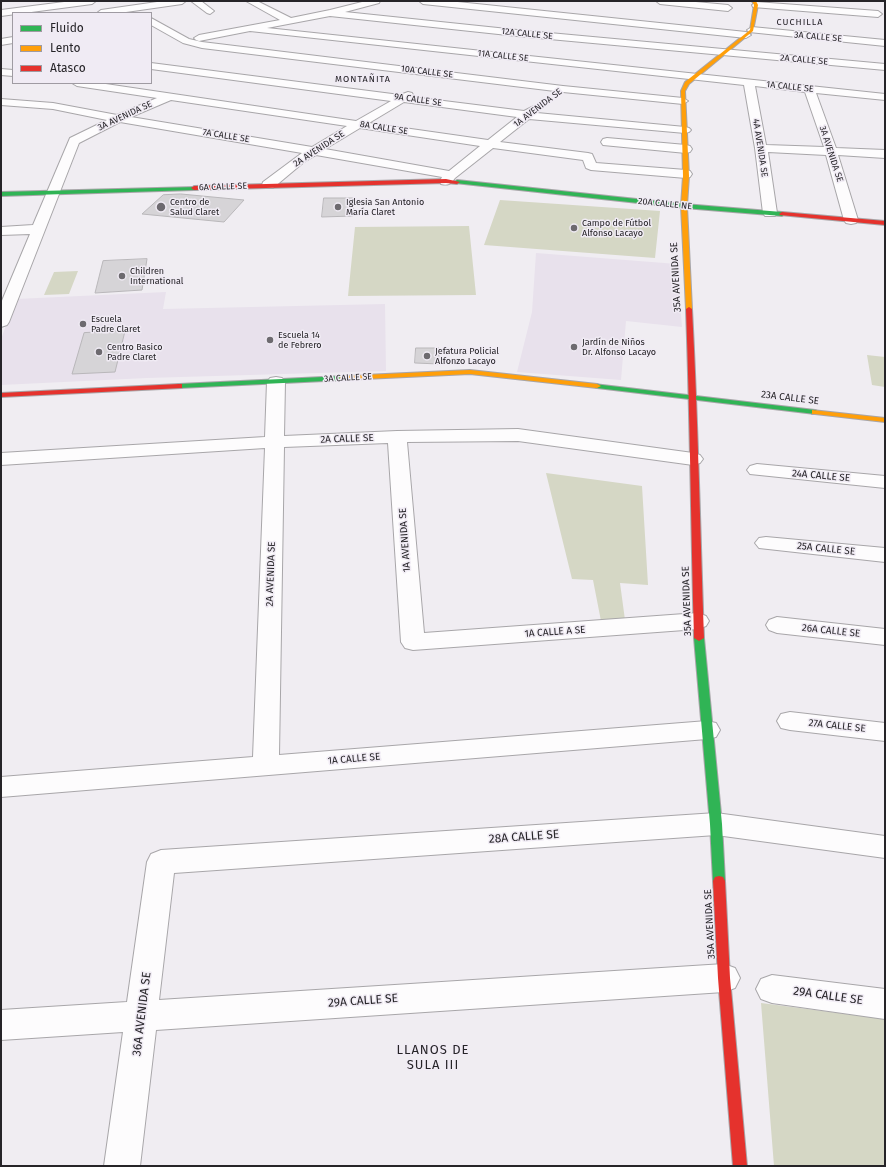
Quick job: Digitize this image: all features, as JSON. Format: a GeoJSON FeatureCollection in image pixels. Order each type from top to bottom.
{"type":"FeatureCollection","features":[{"type":"Feature","properties":{"kind":"street"},"geometry":{"type":"LineString","coordinates":[[19,12],[92,1]]}},
{"type":"Feature","properties":{"kind":"street"},"geometry":{"type":"LineString","coordinates":[[125,1],[138,11]]}},
{"type":"Feature","properties":{"kind":"street"},"geometry":{"type":"LineString","coordinates":[[120,12],[138,11],[182,1]]}},
{"type":"Feature","properties":{"kind":"street"},"geometry":{"type":"LineString","coordinates":[[195,1],[210,10]]}},
{"type":"Feature","properties":{"kind":"street"},"geometry":{"type":"LineString","coordinates":[[250,1],[290,21]]}},
{"type":"Feature","properties":{"kind":"street"},"geometry":{"type":"LineString","coordinates":[[338,1],[355,11]]}},
{"type":"Feature","properties":{"kind":"street"},"geometry":{"type":"LineString","coordinates":[[202,83],[334,26],[355,11],[376,1]]}},
{"type":"Feature","properties":{"kind":"street","name":"3A CALLE SE"},"geometry":{"type":"LineString","coordinates":[[425,1],[721,26],[749,33],[884,41]]}},
{"type":"Feature","properties":{"kind":"street"},"geometry":{"type":"LineString","coordinates":[[660,1],[726,4],[721,26]]}},
{"type":"Feature","properties":{"kind":"street"},"geometry":{"type":"LineString","coordinates":[[749,33],[755,3],[878,8],[885,24]]}},
{"type":"Feature","properties":{"kind":"street"},"geometry":{"type":"LineString","coordinates":[[1,4],[12,13]]}},
{"type":"Feature","properties":{"kind":"street"},"geometry":{"type":"LineString","coordinates":[[770,85],[792,58],[816,36],[822,22],[814,5]]}},
{"type":"Feature","properties":{"kind":"street","name":"12A CALLE SE"},"geometry":{"type":"LineString","coordinates":[[253,29],[330,13],[355,11],[517,33],[724,52]]}},
{"type":"Feature","properties":{"kind":"street"},"geometry":{"type":"LineString","coordinates":[[1,13],[12,13]]}},
{"type":"Feature","properties":{"kind":"street","name":"10A CALLE SE"},"geometry":{"type":"LineString","coordinates":[[152,22],[186,41],[202,45],[562,89],[683,101]]}},
{"type":"Feature","properties":{"kind":"street"},"geometry":{"type":"LineString","coordinates":[[186,41],[253,29]]}},
{"type":"Feature","properties":{"kind":"street","name":"11A CALLE SE"},"geometry":{"type":"LineString","coordinates":[[253,29],[695,76]]}},
{"type":"Feature","properties":{"kind":"street"},"geometry":{"type":"LineString","coordinates":[[158,34],[172,32]]}},
{"type":"Feature","properties":{"kind":"street"},"geometry":{"type":"LineString","coordinates":[[431,82],[517,33]]}},
{"type":"Feature","properties":{"kind":"street","name":"35A AVENIDA SE"},"geometry":{"type":"LineString","coordinates":[[740,1166],[724,978],[716,824],[698,621],[693,459],[693,397],[684,206],[686,150],[683,91],[687,83],[749,33]]}},
{"type":"Feature","properties":{"kind":"street"},"geometry":{"type":"LineString","coordinates":[[1,42],[12,40]]}},
{"type":"Feature","properties":{"kind":"street"},"geometry":{"type":"LineString","coordinates":[[842,93],[862,65],[884,41]]}},
{"type":"Feature","properties":{"kind":"street","name":"1A AVENIDA SE"},"geometry":{"type":"LineString","coordinates":[[448,178],[527,115],[626,43]]}},
{"type":"Feature","properties":{"kind":"street","name":"2A CALLE SE"},"geometry":{"type":"LineString","coordinates":[[724,52],[885,67]]}},
{"type":"Feature","properties":{"kind":"street","name":"9A CALLE SE"},"geometry":{"type":"LineString","coordinates":[[152,66],[527,115],[685,130]]}},
{"type":"Feature","properties":{"kind":"street"},"geometry":{"type":"LineString","coordinates":[[1,72],[12,73]]}},
{"type":"Feature","properties":{"kind":"street","name":"1A CALLE SE"},"geometry":{"type":"LineString","coordinates":[[695,76],[885,97]]}},
{"type":"Feature","properties":{"kind":"street","name":"4A AVENIDA SE"},"geometry":{"type":"LineString","coordinates":[[749,83],[761,148],[770,213]]}},
{"type":"Feature","properties":{"kind":"street","name":"8A CALLE SE"},"geometry":{"type":"LineString","coordinates":[[84,84],[491,144],[586,156],[588,157],[590,165],[592,166],[686,174]]}},
{"type":"Feature","properties":{"kind":"street","name":"3A AVENIDA SE"},"geometry":{"type":"LineString","coordinates":[[1,322],[74,141],[117,119],[189,88]]}},
{"type":"Feature","properties":{"kind":"street","name":"3A AVENIDA SE"},"geometry":{"type":"LineString","coordinates":[[809,89],[831,151],[851,220]]}},
{"type":"Feature","properties":{"kind":"street","name":"2A AVENIDA SE"},"geometry":{"type":"LineString","coordinates":[[268,185],[300,159],[417,90]]}},
{"type":"Feature","properties":{"kind":"street","name":"7A CALLE SE"},"geometry":{"type":"LineString","coordinates":[[1,102],[37,104],[117,119],[317,150],[448,178]]}},
{"type":"Feature","properties":{"kind":"street"},"geometry":{"type":"LineString","coordinates":[[607,142],[686,150]]}},
{"type":"Feature","properties":{"kind":"street"},"geometry":{"type":"LineString","coordinates":[[761,148],[885,154]]}},
{"type":"Feature","properties":{"kind":"street","name":"6A CALLE SE"},"geometry":{"type":"LineString","coordinates":[[1,194],[448,178]]}},
{"type":"Feature","properties":{"kind":"street","name":"20A CALLE NE"},"geometry":{"type":"LineString","coordinates":[[448,178],[684,206],[885,223]]}},
{"type":"Feature","properties":{"kind":"street"},"geometry":{"type":"LineString","coordinates":[[1,231],[38,230]]}},
{"type":"Feature","properties":{"kind":"street","name":"3A CALLE SE"},"geometry":{"type":"LineString","coordinates":[[1,395],[470,372],[693,397]]}},
{"type":"Feature","properties":{"kind":"street","name":"2A AVENIDA SE"},"geometry":{"type":"LineString","coordinates":[[266,766],[276,382]]}},
{"type":"Feature","properties":{"kind":"street","name":"23A CALLE SE"},"geometry":{"type":"LineString","coordinates":[[693,397],[885,420]]}},
{"type":"Feature","properties":{"kind":"street","name":"2A CALLE SE"},"geometry":{"type":"LineString","coordinates":[[1,459],[274,442],[397,437],[518,435],[693,459]]}},
{"type":"Feature","properties":{"kind":"street","name":"1A AVENIDA SE"},"geometry":{"type":"LineString","coordinates":[[397,437],[413,642]]}},
{"type":"Feature","properties":{"kind":"street","name":"24A CALLE SE"},"geometry":{"type":"LineString","coordinates":[[757,470],[885,482]]}},
{"type":"Feature","properties":{"kind":"street","name":"25A CALLE SE"},"geometry":{"type":"LineString","coordinates":[[766,543],[885,555]]}},
{"type":"Feature","properties":{"kind":"street","name":"1A CALLE A SE"},"geometry":{"type":"LineString","coordinates":[[413,642],[698,621]]}},
{"type":"Feature","properties":{"kind":"street","name":"26A CALLE SE"},"geometry":{"type":"LineString","coordinates":[[776,625],[885,637]]}},
{"type":"Feature","properties":{"kind":"street","name":"27A CALLE SE"},"geometry":{"type":"LineString","coordinates":[[790,721],[885,732]]}},
{"type":"Feature","properties":{"kind":"street","name":"1A CALLE SE"},"geometry":{"type":"LineString","coordinates":[[1,787],[707,730]]}},
{"type":"Feature","properties":{"kind":"street","name":"28A CALLE SE"},"geometry":{"type":"LineString","coordinates":[[161,862],[716,824],[885,847]]}},
{"type":"Feature","properties":{"kind":"street","name":"36A AVENIDA SE"},"geometry":{"type":"LineString","coordinates":[[122,1166],[161,862]]}},
{"type":"Feature","properties":{"kind":"street","name":"29A CALLE SE"},"geometry":{"type":"LineString","coordinates":[[1,1025],[724,978]]}},
{"type":"Feature","properties":{"kind":"street","name":"29A CALLE SE"},"geometry":{"type":"LineString","coordinates":[[772,988],[885,1004]]}},
{"type":"Feature","properties":{"kind":"shaded area"},"geometry":{"type":"Polygon","coordinates":[[[536,253],[677,264],[682,327],[626,321],[621,380],[517,372],[532,312],[536,253]]]}},
{"type":"Feature","properties":{"kind":"shaded area"},"geometry":{"type":"Polygon","coordinates":[[[166,292],[163,309],[385,304],[386,371],[147,378],[1,385],[1,339],[16,299],[166,292]]]}},
{"type":"Feature","properties":{"kind":"green space","name":"Campo de Fútbol Alfonso Lacayo"},"geometry":{"type":"Polygon","coordinates":[[[500,200],[660,211],[655,258],[484,245],[500,200]]]}},
{"type":"Feature","properties":{"kind":"green space"},"geometry":{"type":"Polygon","coordinates":[[[469,226],[476,295],[348,296],[355,227],[469,226]]]}},
{"type":"Feature","properties":{"kind":"green space"},"geometry":{"type":"Polygon","coordinates":[[[78,271],[69,294],[44,295],[54,272],[78,271]]]}},
{"type":"Feature","properties":{"kind":"green space"},"geometry":{"type":"Polygon","coordinates":[[[867,355],[885,357],[885,387],[872,385],[867,355]]]}},
{"type":"Feature","properties":{"kind":"green space"},"geometry":{"type":"Polygon","coordinates":[[[546,473],[642,486],[648,585],[620,583],[625,620],[601,621],[593,580],[572,579],[546,473]]]}},
{"type":"Feature","properties":{"kind":"green space"},"geometry":{"type":"Polygon","coordinates":[[[761,1003],[885,1019],[885,1166],[774,1166],[761,1003]]]}},
{"type":"Feature","properties":{"kind":"building","name":"Centro de Salud Claret"},"geometry":{"type":"Polygon","coordinates":[[[181,194],[244,200],[224,222],[142,214],[163,195],[181,194]]]}},
{"type":"Feature","properties":{"kind":"building","name":"Iglesia San Antonio María Claret"},"geometry":{"type":"Polygon","coordinates":[[[324,198],[354,198],[353,216],[322,217],[324,198]]]}},
{"type":"Feature","properties":{"kind":"building","name":"Children International"},"geometry":{"type":"Polygon","coordinates":[[[147,259],[142,290],[95,293],[103,261],[147,259]]]}},
{"type":"Feature","properties":{"kind":"building","name":"Centro Basico Padre Claret"},"geometry":{"type":"Polygon","coordinates":[[[125,331],[115,372],[72,374],[84,333],[125,331]]]}},
{"type":"Feature","properties":{"kind":"building","name":"Jefatura Policial Alfonzo Lacayo"},"geometry":{"type":"Polygon","coordinates":[[[416,348],[439,348],[439,364],[415,363],[416,348]]]}},
{"type":"Feature","properties":{"kind":"traffic: fast"},"geometry":{"type":"LineString","coordinates":[[457,182],[684,206],[782,214]]}},
{"type":"Feature","properties":{"kind":"traffic: fast"},"geometry":{"type":"LineString","coordinates":[[1,194],[194,188]]}},
{"type":"Feature","properties":{"kind":"traffic: fast"},"geometry":{"type":"LineString","coordinates":[[179,386],[343,378]]}},
{"type":"Feature","properties":{"kind":"traffic: fast"},"geometry":{"type":"LineString","coordinates":[[597,386],[815,412]]}},
{"type":"Feature","properties":{"kind":"traffic: fast"},"geometry":{"type":"LineString","coordinates":[[699,638],[716,824],[719,881]]}},
{"type":"Feature","properties":{"kind":"traffic: slow"},"geometry":{"type":"LineString","coordinates":[[689,309],[684,206],[686,176],[683,91],[687,83],[752,30],[756,5],[754,1]]}},
{"type":"Feature","properties":{"kind":"traffic: slow"},"geometry":{"type":"LineString","coordinates":[[343,378],[470,372],[597,386]]}},
{"type":"Feature","properties":{"kind":"traffic: slow"},"geometry":{"type":"LineString","coordinates":[[815,412],[885,420]]}},
{"type":"Feature","properties":{"kind":"traffic: jam"},"geometry":{"type":"LineString","coordinates":[[194,188],[446,181],[457,182]]}},
{"type":"Feature","properties":{"kind":"traffic: jam"},"geometry":{"type":"LineString","coordinates":[[782,214],[885,223]]}},
{"type":"Feature","properties":{"kind":"traffic: jam"},"geometry":{"type":"LineString","coordinates":[[689,309],[693,397],[693,459],[699,638]]}},
{"type":"Feature","properties":{"kind":"traffic: jam"},"geometry":{"type":"LineString","coordinates":[[1,395],[179,386]]}},
{"type":"Feature","properties":{"kind":"traffic: jam"},"geometry":{"type":"LineString","coordinates":[[719,881],[724,978],[740,1166]]}},
{"type":"Feature","properties":{"kind":"place","name":"Centro de Salud Claret"},"geometry":{"type":"Point","coordinates":[161,207]}},
{"type":"Feature","properties":{"kind":"place","name":"Iglesia San Antonio María Claret"},"geometry":{"type":"Point","coordinates":[338,207]}},
{"type":"Feature","properties":{"kind":"place","name":"Campo de Fútbol Alfonso Lacayo"},"geometry":{"type":"Point","coordinates":[574,228]}},
{"type":"Feature","properties":{"kind":"place","name":"Children International"},"geometry":{"type":"Point","coordinates":[122,276]}},
{"type":"Feature","properties":{"kind":"place","name":"Escuela Padre Claret"},"geometry":{"type":"Point","coordinates":[83,324]}},
{"type":"Feature","properties":{"kind":"place","name":"Escuela 14 de Febrero"},"geometry":{"type":"Point","coordinates":[270,340]}},
{"type":"Feature","properties":{"kind":"place","name":"Jardín de Niños Dr. Alfonso Lacayo"},"geometry":{"type":"Point","coordinates":[574,347]}},
{"type":"Feature","properties":{"kind":"place","name":"Centro Basico Padre Claret"},"geometry":{"type":"Point","coordinates":[99,352]}},
{"type":"Feature","properties":{"kind":"place","name":"Jefatura Policial Alfonzo Lacayo"},"geometry":{"type":"Point","coordinates":[427,356]}},
{"type":"Feature","properties":{"kind":"district","name":"CUCHILLA"},"geometry":{"type":"Point","coordinates":[800,22]}},
{"type":"Feature","properties":{"kind":"district","name":"MONTAÑITA"},"geometry":{"type":"Point","coordinates":[363,79]}},
{"type":"Feature","properties":{"kind":"district","name":"LLANOS DE SULA III"},"geometry":{"type":"Point","coordinates":[433,1058]}}]}
